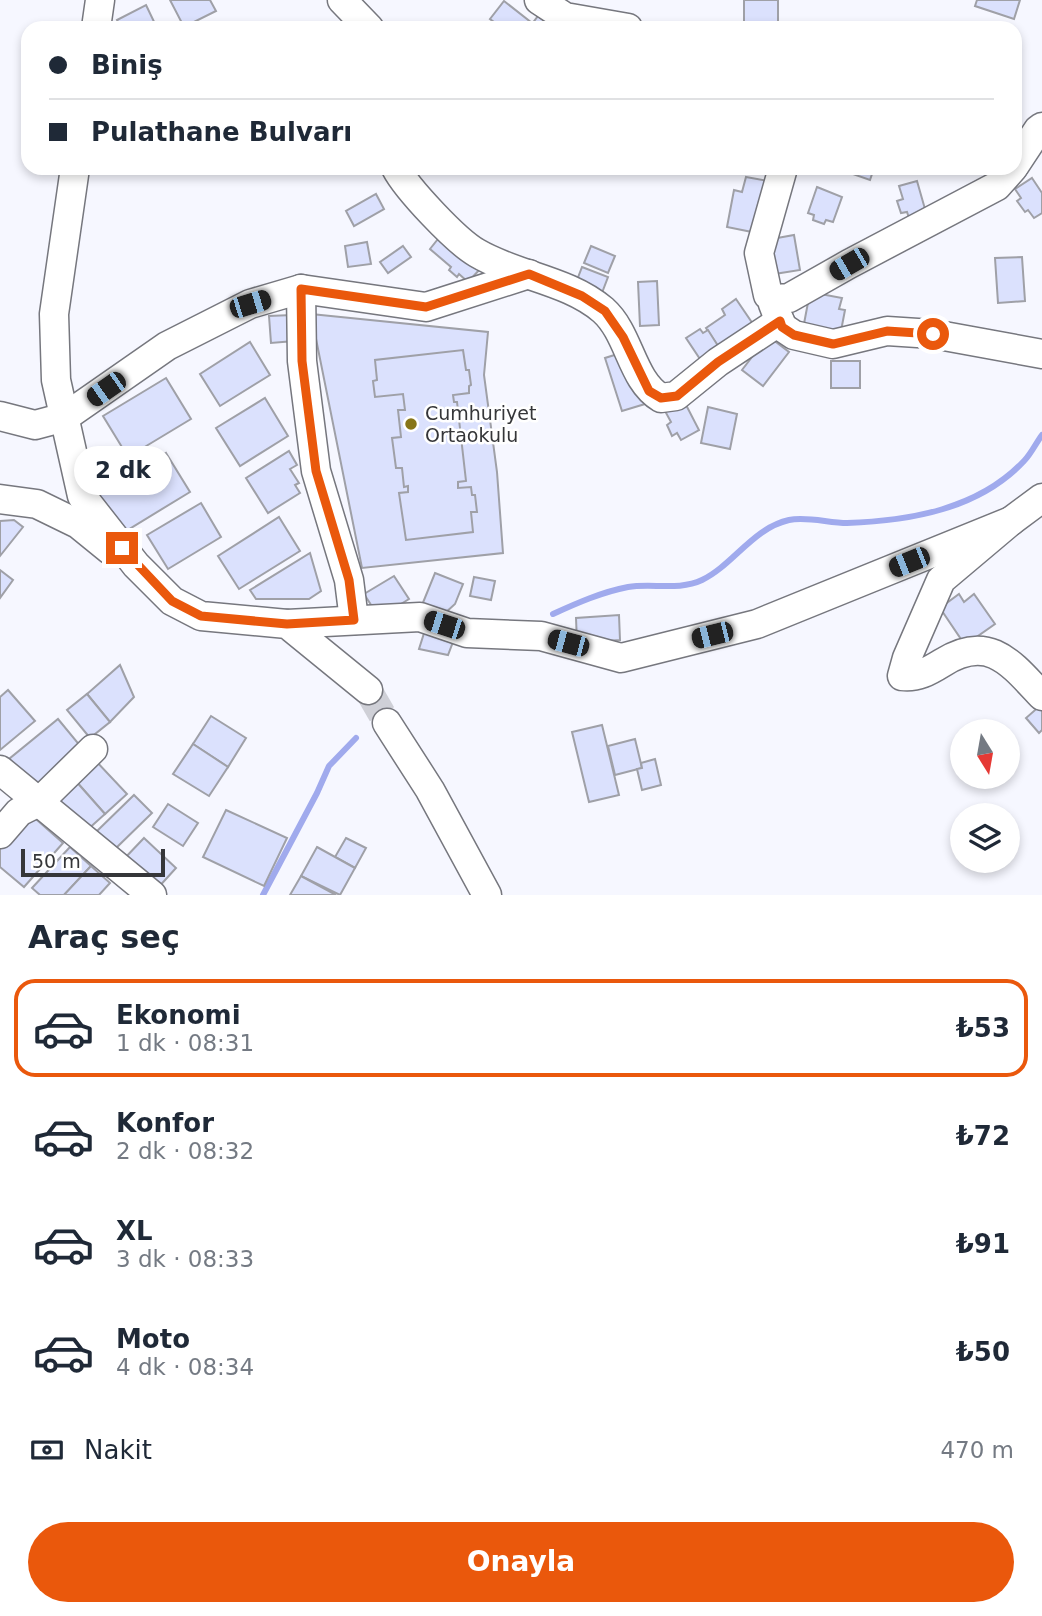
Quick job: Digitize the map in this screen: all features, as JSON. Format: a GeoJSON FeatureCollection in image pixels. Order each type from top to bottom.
{"type":"FeatureCollection","features":[{"type":"Feature","properties":{"kind":"street"},"geometry":{"type":"LineString","coordinates":[[97,21],[100,0]]}},
{"type":"Feature","properties":{"kind":"street"},"geometry":{"type":"LineString","coordinates":[[342,0],[362,21]]}},
{"type":"Feature","properties":{"kind":"street"},"geometry":{"type":"LineString","coordinates":[[539,0],[565,17],[588,21]]}},
{"type":"Feature","properties":{"kind":"street"},"geometry":{"type":"LineString","coordinates":[[1022,154],[1042,127]]}},
{"type":"Feature","properties":{"kind":"street"},"geometry":{"type":"LineString","coordinates":[[74,175],[54,314],[56,380],[82,496],[136,565],[172,601]]}},
{"type":"Feature","properties":{"kind":"street"},"geometry":{"type":"LineString","coordinates":[[400,175],[443,223],[476,253],[582,296],[605,311],[623,337],[649,391],[661,398],[677,396],[718,362],[780,321]]}},
{"type":"Feature","properties":{"kind":"street"},"geometry":{"type":"LineString","coordinates":[[781,175],[759,253],[768,295],[782,327],[794,335],[833,344],[887,331],[933,334],[1042,354]]}},
{"type":"Feature","properties":{"kind":"street"},"geometry":{"type":"LineString","coordinates":[[768,295],[777,299],[789,298],[997,186],[1006,175]]}},
{"type":"Feature","properties":{"kind":"street"},"geometry":{"type":"LineString","coordinates":[[0,416],[35,425],[65,417],[167,346],[250,304],[301,289],[426,307],[529,274]]}},
{"type":"Feature","properties":{"kind":"street"},"geometry":{"type":"LineString","coordinates":[[301,289],[302,361],[316,471],[349,580],[354,620]]}},
{"type":"Feature","properties":{"kind":"street"},"geometry":{"type":"LineString","coordinates":[[1042,498],[941,580],[907,657],[902,676],[913,678],[952,657],[975,652],[997,653],[1042,696]]}},
{"type":"Feature","properties":{"kind":"street"},"geometry":{"type":"LineString","coordinates":[[0,499],[37,504],[78,524],[172,601],[201,616],[287,624],[420,617],[467,632],[541,636],[621,658],[757,624],[1011,521]]}},
{"type":"Feature","properties":{"kind":"street"},"geometry":{"type":"LineString","coordinates":[[287,624],[368,690]]}},
{"type":"Feature","properties":{"kind":"street"},"geometry":{"type":"LineString","coordinates":[[387,723],[430,790],[486,895]]}},
{"type":"Feature","properties":{"kind":"street"},"geometry":{"type":"LineString","coordinates":[[0,834],[19,812],[38,802],[93,749]]}},
{"type":"Feature","properties":{"kind":"street"},"geometry":{"type":"LineString","coordinates":[[0,770],[152,895]]}},
{"type":"Feature","properties":{"kind":"building"},"geometry":{"type":"Polygon","coordinates":[[[170,0],[210,0],[216,11],[196,21],[181,21],[170,0]]]}},
{"type":"Feature","properties":{"kind":"building"},"geometry":{"type":"Polygon","coordinates":[[[744,0],[778,0],[778,21],[744,21],[744,0]]]}},
{"type":"Feature","properties":{"kind":"building"},"geometry":{"type":"Polygon","coordinates":[[[977,0],[1020,0],[1014,19],[975,6],[977,0]]]}},
{"type":"Feature","properties":{"kind":"building"},"geometry":{"type":"Polygon","coordinates":[[[504,1],[529,21],[493,21],[490,19],[504,1]]]}},
{"type":"Feature","properties":{"kind":"building"},"geometry":{"type":"Polygon","coordinates":[[[146,5],[154,21],[118,21],[146,5]]]}},
{"type":"Feature","properties":{"kind":"building"},"geometry":{"type":"Polygon","coordinates":[[[856,175],[872,175],[870,180],[856,175]]]}},
{"type":"Feature","properties":{"kind":"building"},"geometry":{"type":"Polygon","coordinates":[[[746,177],[768,181],[757,233],[727,227],[734,190],[742,192],[746,177]]]}},
{"type":"Feature","properties":{"kind":"building"},"geometry":{"type":"Polygon","coordinates":[[[1032,178],[1042,193],[1042,213],[1034,218],[1028,210],[1025,212],[1017,201],[1021,198],[1015,189],[1032,178]]]}},
{"type":"Feature","properties":{"kind":"building"},"geometry":{"type":"Polygon","coordinates":[[[917,181],[927,216],[910,221],[907,212],[901,213],[897,201],[903,199],[899,186],[917,181]]]}},
{"type":"Feature","properties":{"kind":"building"},"geometry":{"type":"Polygon","coordinates":[[[817,187],[842,197],[833,222],[826,220],[824,224],[813,220],[814,215],[808,213],[817,187]]]}},
{"type":"Feature","properties":{"kind":"building"},"geometry":{"type":"Polygon","coordinates":[[[376,194],[384,209],[354,226],[346,211],[376,194]]]}},
{"type":"Feature","properties":{"kind":"building"},"geometry":{"type":"Polygon","coordinates":[[[442,234],[481,268],[468,282],[459,274],[457,277],[449,270],[451,267],[430,249],[442,234]]]}},
{"type":"Feature","properties":{"kind":"building"},"geometry":{"type":"Polygon","coordinates":[[[794,235],[800,270],[768,275],[766,240],[794,235]]]}},
{"type":"Feature","properties":{"kind":"building"},"geometry":{"type":"Polygon","coordinates":[[[367,242],[371,264],[348,267],[345,246],[367,242]]]}},
{"type":"Feature","properties":{"kind":"building"},"geometry":{"type":"Polygon","coordinates":[[[403,246],[411,257],[388,273],[380,262],[403,246]]]}},
{"type":"Feature","properties":{"kind":"building"},"geometry":{"type":"Polygon","coordinates":[[[591,246],[615,256],[608,273],[584,263],[591,246]]]}},
{"type":"Feature","properties":{"kind":"building"},"geometry":{"type":"Polygon","coordinates":[[[1022,257],[1025,301],[998,303],[995,258],[1022,257]]]}},
{"type":"Feature","properties":{"kind":"building"},"geometry":{"type":"Polygon","coordinates":[[[582,267],[608,277],[600,298],[574,288],[582,267]]]}},
{"type":"Feature","properties":{"kind":"building"},"geometry":{"type":"Polygon","coordinates":[[[657,281],[659,325],[640,326],[638,282],[657,281]]]}},
{"type":"Feature","properties":{"kind":"building"},"geometry":{"type":"Polygon","coordinates":[[[810,292],[842,298],[839,309],[845,310],[840,336],[803,329],[810,292]]]}},
{"type":"Feature","properties":{"kind":"building"},"geometry":{"type":"Polygon","coordinates":[[[736,299],[755,327],[720,349],[706,328],[725,315],[722,309],[736,299]]]}},
{"type":"Feature","properties":{"kind":"building","name":"Cumhuriyet Ortaokulu"},"geometry":{"type":"Polygon","coordinates":[[[311,314],[488,332],[484,375],[497,472],[503,553],[362,568],[311,314]]]}},
{"type":"Feature","properties":{"kind":"building"},"geometry":{"type":"Polygon","coordinates":[[[292,315],[294,341],[271,343],[269,316],[292,315]]]}},
{"type":"Feature","properties":{"kind":"building"},"geometry":{"type":"Polygon","coordinates":[[[700,329],[703,333],[708,330],[720,349],[702,362],[686,338],[700,329]]]}},
{"type":"Feature","properties":{"kind":"building"},"geometry":{"type":"Polygon","coordinates":[[[768,336],[789,352],[763,386],[742,370],[768,336]]]}},
{"type":"Feature","properties":{"kind":"building"},"geometry":{"type":"Polygon","coordinates":[[[250,342],[270,375],[220,406],[200,374],[250,342]]]}},
{"type":"Feature","properties":{"kind":"building"},"geometry":{"type":"Polygon","coordinates":[[[463,350],[471,385],[469,393],[453,395],[454,402],[457,402],[466,481],[458,482],[458,488],[471,487],[472,495],[475,495],[477,512],[471,512],[473,532],[406,540],[399,493],[408,492],[408,486],[404,487],[402,468],[396,468],[392,438],[401,437],[398,410],[405,410],[403,394],[375,397],[375,360],[463,350]]]}},
{"type":"Feature","properties":{"kind":"building"},"geometry":{"type":"Polygon","coordinates":[[[621,353],[634,368],[645,404],[622,411],[605,358],[621,353]]]}},
{"type":"Feature","properties":{"kind":"building"},"geometry":{"type":"Polygon","coordinates":[[[831,361],[860,361],[860,388],[831,388],[831,361]]]}},
{"type":"Feature","properties":{"kind":"building"},"geometry":{"type":"Polygon","coordinates":[[[166,378],[191,419],[128,457],[103,416],[166,378]]]}},
{"type":"Feature","properties":{"kind":"building"},"geometry":{"type":"Polygon","coordinates":[[[265,398],[288,436],[240,466],[216,428],[265,398]]]}},
{"type":"Feature","properties":{"kind":"building"},"geometry":{"type":"Polygon","coordinates":[[[684,401],[699,430],[681,440],[677,433],[672,436],[667,425],[671,422],[665,411],[684,401]]]}},
{"type":"Feature","properties":{"kind":"building"},"geometry":{"type":"Polygon","coordinates":[[[708,407],[737,414],[730,449],[701,443],[708,407]]]}},
{"type":"Feature","properties":{"kind":"building"},"geometry":{"type":"Polygon","coordinates":[[[289,451],[297,465],[290,469],[299,483],[295,485],[300,493],[268,513],[246,478],[289,451]]]}},
{"type":"Feature","properties":{"kind":"building"},"geometry":{"type":"Polygon","coordinates":[[[166,453],[190,492],[121,534],[98,495],[166,453]]]}},
{"type":"Feature","properties":{"kind":"building"},"geometry":{"type":"Polygon","coordinates":[[[201,503],[221,537],[168,569],[147,535],[201,503]]]}},
{"type":"Feature","properties":{"kind":"building"},"geometry":{"type":"Polygon","coordinates":[[[279,517],[300,551],[239,589],[218,556],[279,517]]]}},
{"type":"Feature","properties":{"kind":"building"},"geometry":{"type":"Polygon","coordinates":[[[14,520],[23,527],[0,556],[0,521],[14,520]]]}},
{"type":"Feature","properties":{"kind":"building"},"geometry":{"type":"Polygon","coordinates":[[[310,553],[321,591],[309,599],[256,599],[250,590],[310,553]]]}},
{"type":"Feature","properties":{"kind":"building"},"geometry":{"type":"Polygon","coordinates":[[[0,570],[13,580],[0,598],[0,570]]]}},
{"type":"Feature","properties":{"kind":"building"},"geometry":{"type":"Polygon","coordinates":[[[435,573],[463,584],[455,604],[444,614],[422,605],[435,573]]]}},
{"type":"Feature","properties":{"kind":"building"},"geometry":{"type":"Polygon","coordinates":[[[394,576],[409,599],[388,612],[377,614],[364,594],[394,576]]]}},
{"type":"Feature","properties":{"kind":"building"},"geometry":{"type":"Polygon","coordinates":[[[474,577],[495,581],[491,600],[470,596],[474,577]]]}},
{"type":"Feature","properties":{"kind":"building"},"geometry":{"type":"Polygon","coordinates":[[[959,594],[964,602],[974,594],[995,624],[965,645],[940,608],[959,594]]]}},
{"type":"Feature","properties":{"kind":"building"},"geometry":{"type":"Polygon","coordinates":[[[619,615],[620,640],[577,643],[576,618],[619,615]]]}},
{"type":"Feature","properties":{"kind":"building"},"geometry":{"type":"Polygon","coordinates":[[[426,627],[456,634],[448,655],[419,649],[426,627]]]}},
{"type":"Feature","properties":{"kind":"building"},"geometry":{"type":"Polygon","coordinates":[[[120,665],[134,697],[110,722],[87,694],[120,665]]]}},
{"type":"Feature","properties":{"kind":"building"},"geometry":{"type":"Polygon","coordinates":[[[8,690],[35,721],[0,750],[0,697],[8,690]]]}},
{"type":"Feature","properties":{"kind":"building"},"geometry":{"type":"Polygon","coordinates":[[[87,694],[110,722],[90,738],[67,710],[87,694]]]}},
{"type":"Feature","properties":{"kind":"building"},"geometry":{"type":"Polygon","coordinates":[[[1042,704],[1042,730],[1039,733],[1026,718],[1042,704]]]}},
{"type":"Feature","properties":{"kind":"building"},"geometry":{"type":"Polygon","coordinates":[[[211,716],[246,738],[228,767],[193,744],[211,716]]]}},
{"type":"Feature","properties":{"kind":"building"},"geometry":{"type":"Polygon","coordinates":[[[58,719],[82,748],[32,788],[9,759],[58,719]]]}},
{"type":"Feature","properties":{"kind":"building"},"geometry":{"type":"Polygon","coordinates":[[[602,725],[619,795],[589,802],[572,732],[602,725]]]}},
{"type":"Feature","properties":{"kind":"building"},"geometry":{"type":"Polygon","coordinates":[[[635,739],[642,768],[615,775],[608,746],[635,739]]]}},
{"type":"Feature","properties":{"kind":"building"},"geometry":{"type":"Polygon","coordinates":[[[193,744],[228,767],[209,796],[173,774],[193,744]]]}},
{"type":"Feature","properties":{"kind":"building"},"geometry":{"type":"Polygon","coordinates":[[[655,759],[661,785],[642,790],[637,769],[642,768],[641,763],[655,759]]]}},
{"type":"Feature","properties":{"kind":"building"},"geometry":{"type":"Polygon","coordinates":[[[95,760],[127,794],[105,814],[74,779],[95,760]]]}},
{"type":"Feature","properties":{"kind":"building"},"geometry":{"type":"Polygon","coordinates":[[[74,779],[105,814],[86,831],[55,796],[74,779]]]}},
{"type":"Feature","properties":{"kind":"building"},"geometry":{"type":"Polygon","coordinates":[[[134,795],[152,813],[114,850],[96,832],[134,795]]]}},
{"type":"Feature","properties":{"kind":"building"},"geometry":{"type":"Polygon","coordinates":[[[168,804],[198,823],[183,846],[153,827],[168,804]]]}},
{"type":"Feature","properties":{"kind":"building"},"geometry":{"type":"Polygon","coordinates":[[[226,810],[287,838],[264,886],[203,857],[226,810]]]}},
{"type":"Feature","properties":{"kind":"building"},"geometry":{"type":"Polygon","coordinates":[[[28,812],[63,843],[24,887],[0,867],[0,844],[28,812]]]}},
{"type":"Feature","properties":{"kind":"building"},"geometry":{"type":"Polygon","coordinates":[[[144,838],[176,868],[156,890],[123,860],[144,838]]]}},
{"type":"Feature","properties":{"kind":"building"},"geometry":{"type":"Polygon","coordinates":[[[346,838],[366,848],[355,868],[335,857],[346,838]]]}},
{"type":"Feature","properties":{"kind":"building"},"geometry":{"type":"Polygon","coordinates":[[[70,847],[91,866],[64,895],[40,895],[32,888],[70,847]]]}},
{"type":"Feature","properties":{"kind":"building"},"geometry":{"type":"Polygon","coordinates":[[[317,847],[355,868],[340,895],[301,876],[317,847]]]}},
{"type":"Feature","properties":{"kind":"building"},"geometry":{"type":"Polygon","coordinates":[[[91,866],[110,883],[99,895],[64,895],[91,866]]]}},
{"type":"Feature","properties":{"kind":"building"},"geometry":{"type":"Polygon","coordinates":[[[301,876],[336,895],[290,895],[301,876]]]}},
{"type":"Feature","properties":{"kind":"waterway"},"geometry":{"type":"LineString","coordinates":[[553,614],[618,589],[675,586],[702,580],[765,531],[789,520],[871,522],[919,515],[965,501],[1006,477],[1027,458],[1042,435]]}},
{"type":"Feature","properties":{"kind":"waterway"},"geometry":{"type":"LineString","coordinates":[[263,895],[329,766],[356,738]]}},
{"type":"Feature","properties":{"kind":"tunnel"},"geometry":{"type":"LineString","coordinates":[[368,690],[387,723]]}},
{"type":"Feature","properties":{"kind":"place","name":"Cumhuriyet Ortaokulu"},"geometry":{"type":"Point","coordinates":[411,424]}},
{"type":"Feature","properties":{"kind":"route"},"geometry":{"type":"LineString","coordinates":[[122,548],[172,601],[201,616],[287,624],[354,620],[349,580],[316,471],[302,361],[301,289],[426,307],[529,274],[582,296],[605,311],[623,337],[649,391],[661,398],[677,396],[718,362],[780,321],[782,327],[794,335],[833,344],[887,331],[933,334]]}}]}
